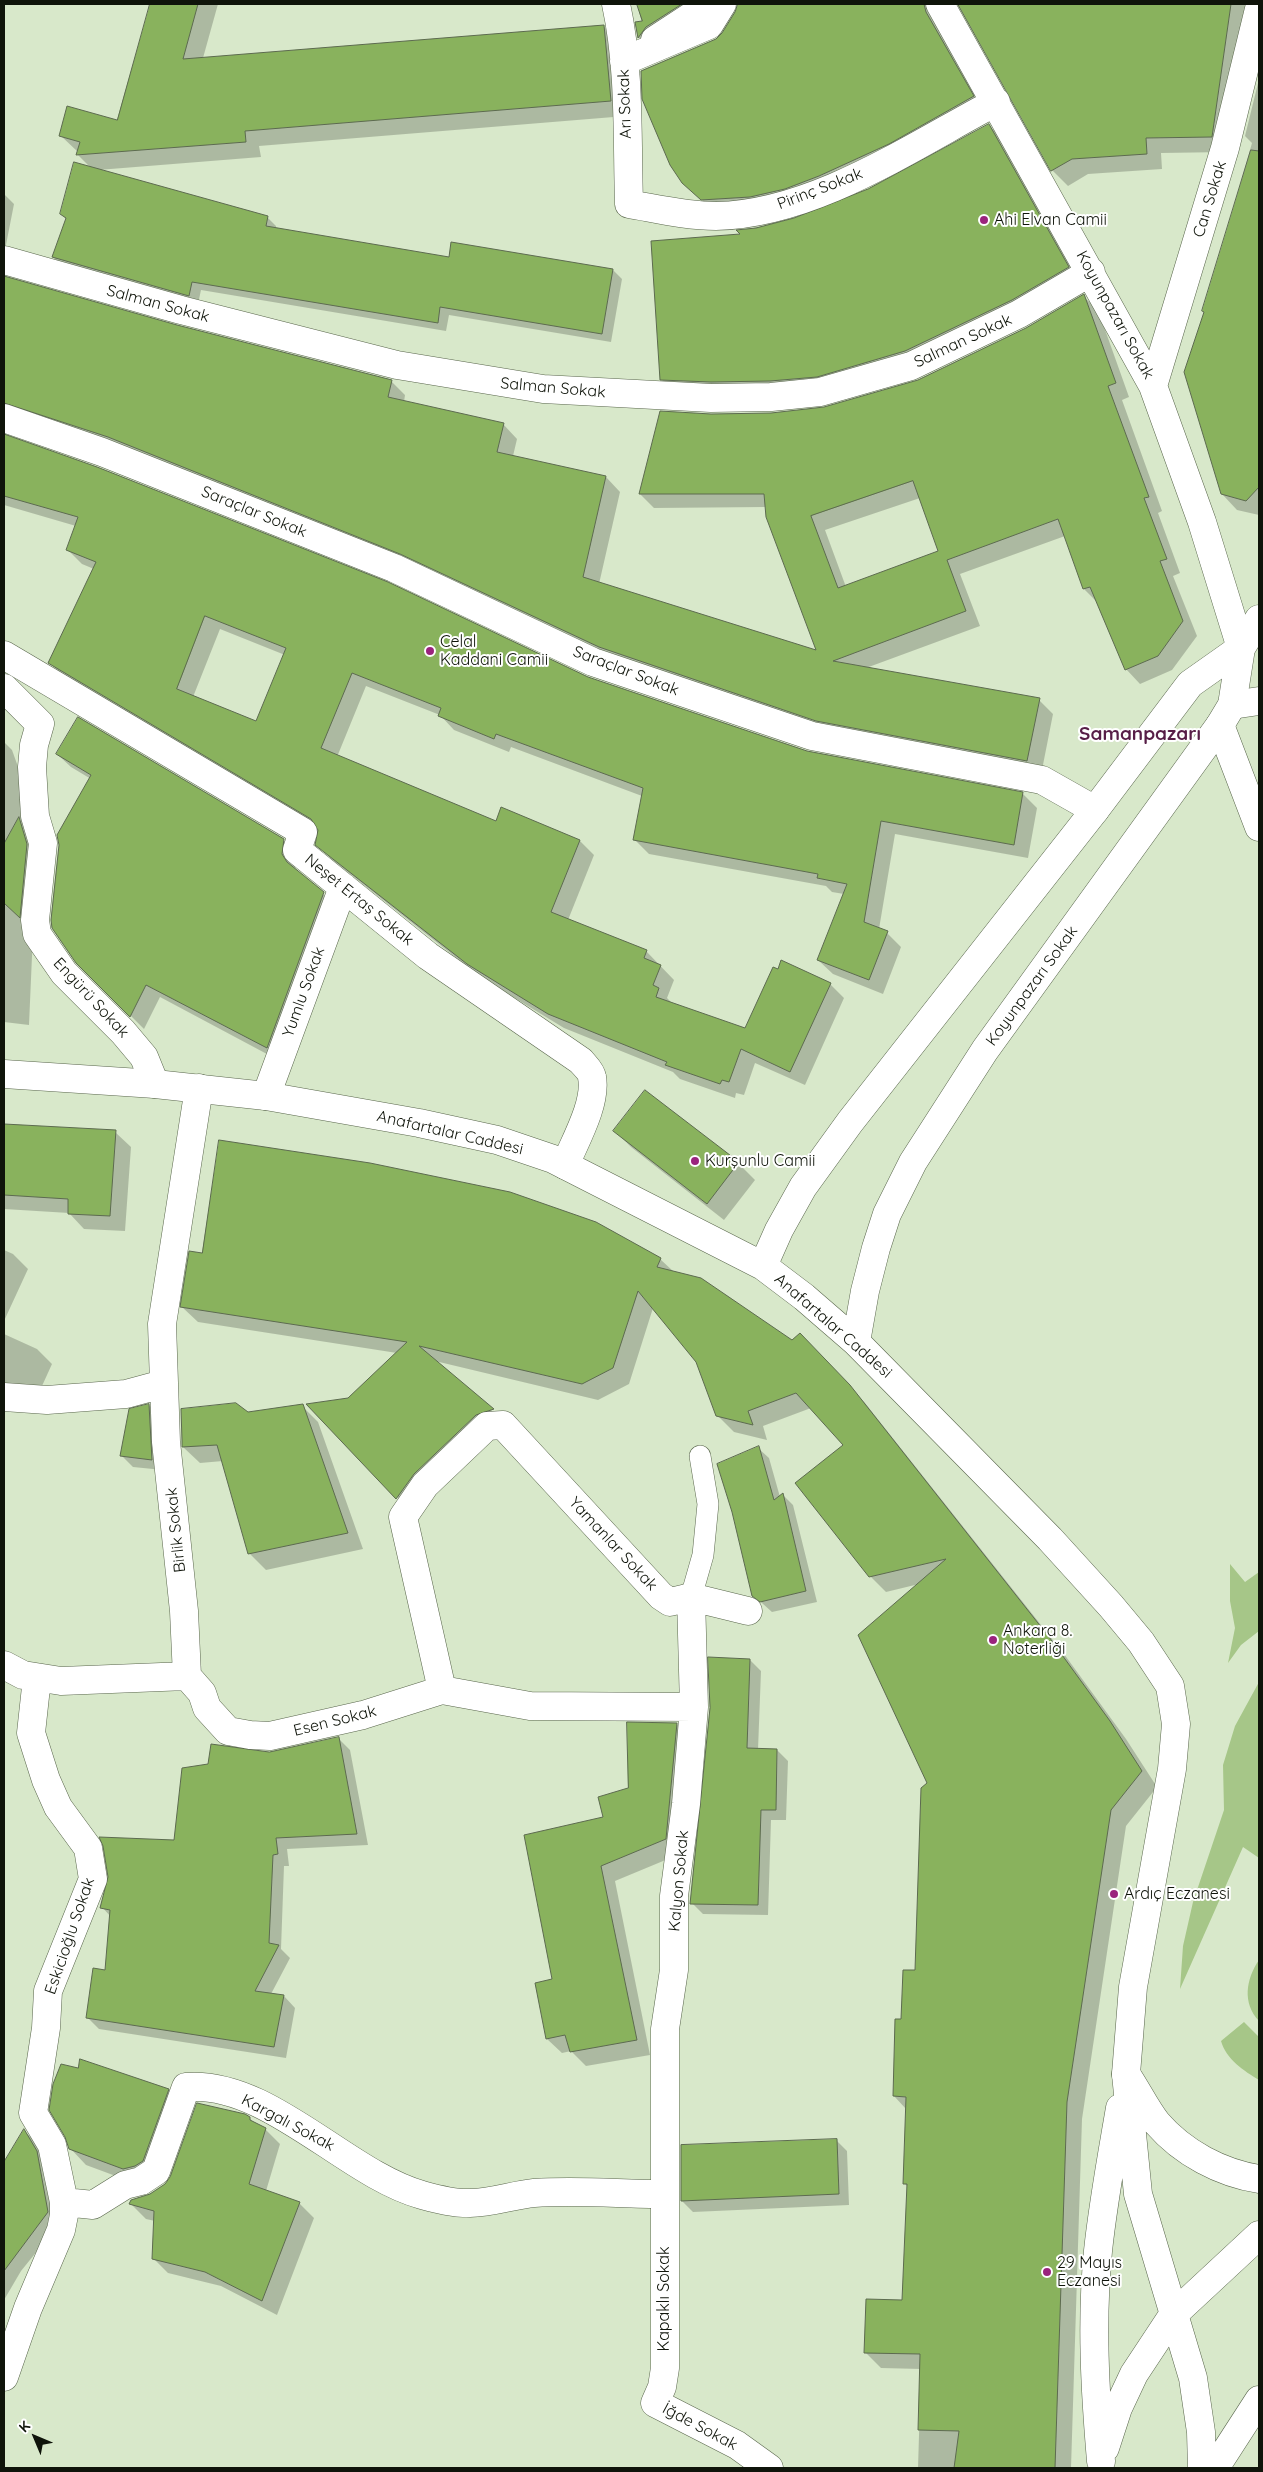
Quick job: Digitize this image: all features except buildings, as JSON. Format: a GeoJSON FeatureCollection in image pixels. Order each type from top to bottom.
{"type":"FeatureCollection","features":[{"type":"Feature","properties":{"kind":"street"},"geometry":{"type":"LineString","coordinates":[[607,4],[619,64]]}},
{"type":"Feature","properties":{"kind":"street","name":"Arı Sokak"},"geometry":{"type":"LineString","coordinates":[[616,4],[621,26],[619,64],[629,204]]}},
{"type":"Feature","properties":{"kind":"street"},"geometry":{"type":"LineString","coordinates":[[619,64],[710,4]]}},
{"type":"Feature","properties":{"kind":"street"},"geometry":{"type":"LineString","coordinates":[[619,64],[709,25],[722,4]]}},
{"type":"Feature","properties":{"kind":"street","name":"Koyunpazarı Sokak"},"geometry":{"type":"LineString","coordinates":[[856,1342],[865,1291],[876,1248],[887,1214],[914,1162],[985,1050],[1226,715],[1241,648],[1202,522],[1153,386],[940,4]]}},
{"type":"Feature","properties":{"kind":"street","name":"Can Sokak"},"geometry":{"type":"LineString","coordinates":[[1153,386],[1225,148],[1259,9]]}},
{"type":"Feature","properties":{"kind":"street","name":"Pirinç Sokak"},"geometry":{"type":"LineString","coordinates":[[629,204],[679,213],[716,216],[777,206],[846,181],[878,166],[996,102]]}},
{"type":"Feature","properties":{"kind":"street","name":"Salman Sokak"},"geometry":{"type":"LineString","coordinates":[[4,260],[181,310],[397,365],[543,389],[712,398],[771,397],[820,392],[911,366],[1019,314],[1091,272]]}},
{"type":"Feature","properties":{"kind":"street","name":"Saraçlar Sokak"},"geometry":{"type":"LineString","coordinates":[[4,418],[102,452],[394,568],[594,662],[812,736],[1042,780],[1095,810]]}},
{"type":"Feature","properties":{"kind":"street"},"geometry":{"type":"LineString","coordinates":[[763,1266],[779,1230],[803,1187],[850,1122],[1095,810],[1190,684],[1241,648],[1259,619]]}},
{"type":"Feature","properties":{"kind":"street","name":"Neşet Ertaş Sokak"},"geometry":{"type":"LineString","coordinates":[[4,655],[303,832],[297,850],[428,956],[581,1060],[592,1075],[592,1090],[587,1113],[565,1165]]}},
{"type":"Feature","properties":{"kind":"street","name":"Engürü Sokak"},"geometry":{"type":"LineString","coordinates":[[4,688],[40,724],[34,745],[32,767],[35,816],[43,843],[35,920],[36,934],[64,973],[123,1032],[144,1057],[155,1084]]}},
{"type":"Feature","properties":{"kind":"street"},"geometry":{"type":"LineString","coordinates":[[1259,701],[1226,715],[1259,828]]}},
{"type":"Feature","properties":{"kind":"street","name":"Yumlu Sokak"},"geometry":{"type":"LineString","coordinates":[[266,1096],[343,887]]}},
{"type":"Feature","properties":{"kind":"street","name":"Anafartalar Caddesi"},"geometry":{"type":"LineString","coordinates":[[4,1074],[155,1084],[266,1096],[419,1123],[487,1138],[553,1158],[763,1266],[804,1297],[856,1342],[1050,1539],[1141,1642],[1170,1686],[1176,1724],[1172,1769],[1133,1988],[1126,2074]]}},
{"type":"Feature","properties":{"kind":"street","name":"Birlik Sokak"},"geometry":{"type":"LineString","coordinates":[[187,1676],[184,1611],[166,1442],[162,1324],[199,1088]]}},
{"type":"Feature","properties":{"kind":"street"},"geometry":{"type":"LineString","coordinates":[[4,1397],[46,1400],[126,1394],[164,1384]]}},
{"type":"Feature","properties":{"kind":"street","name":"Yamanlar Sokak"},"geometry":{"type":"LineString","coordinates":[[442,1690],[403,1517],[425,1485],[487,1426],[503,1425],[660,1596],[670,1602],[692,1597],[748,1612]]}},
{"type":"Feature","properties":{"kind":"street","name":"Kalyon Sokak"},"geometry":{"type":"LineString","coordinates":[[664,2194],[665,2029],[674,1970],[674,1896],[686,1804],[694,1707],[692,1597]]}},
{"type":"Feature","properties":{"kind":"street"},"geometry":{"type":"LineString","coordinates":[[4,1665],[23,1675],[61,1681],[187,1676]]}},
{"type":"Feature","properties":{"kind":"street","name":"Esen Sokak"},"geometry":{"type":"LineString","coordinates":[[187,1676],[202,1693],[206,1708],[215,1719],[228,1731],[250,1735],[270,1736],[363,1715],[442,1690],[530,1706],[694,1707]]}},
{"type":"Feature","properties":{"kind":"street","name":"Eskicioğlu Sokak"},"geometry":{"type":"LineString","coordinates":[[37,1678],[31,1733],[46,1780],[58,1807],[88,1848],[93,1879],[48,1991],[46,2028],[33,2113],[52,2145],[64,2202]]}},
{"type":"Feature","properties":{"kind":"street"},"geometry":{"type":"LineString","coordinates":[[1126,2074],[1157,2122],[1186,2150],[1237,2175],[1259,2179]]}},
{"type":"Feature","properties":{"kind":"street"},"geometry":{"type":"LineString","coordinates":[[1126,2074],[1138,2194],[1193,2378],[1202,2432],[1202,2468]]}},
{"type":"Feature","properties":{"kind":"street"},"geometry":{"type":"LineString","coordinates":[[1101,2464],[1095,2387],[1098,2253],[1106,2188],[1126,2074]]}},
{"type":"Feature","properties":{"kind":"street","name":"Kargalı Sokak"},"geometry":{"type":"LineString","coordinates":[[64,2202],[94,2205],[124,2185],[140,2180],[156,2171],[186,2087],[202,2086],[245,2097],[304,2129],[388,2182],[419,2194],[470,2203],[534,2193],[664,2194]]}},
{"type":"Feature","properties":{"kind":"street","name":"Kapaklı Sokak"},"geometry":{"type":"LineString","coordinates":[[655,2403],[662,2386],[665,2368],[664,2194]]}},
{"type":"Feature","properties":{"kind":"street"},"geometry":{"type":"LineString","coordinates":[[4,2377],[28,2308],[61,2230],[64,2202]]}},
{"type":"Feature","properties":{"kind":"street"},"geometry":{"type":"LineString","coordinates":[[1101,2464],[1118,2408],[1134,2374],[1173,2315],[1259,2235]]}},
{"type":"Feature","properties":{"kind":"street"},"geometry":{"type":"LineString","coordinates":[[1215,2468],[1259,2400]]}},
{"type":"Feature","properties":{"kind":"street","name":"İğde Sokak"},"geometry":{"type":"LineString","coordinates":[[655,2403],[737,2445],[769,2468]]}},
{"type":"Feature","properties":{"kind":"lane"},"geometry":{"type":"LineString","coordinates":[[692,1597],[702,1554],[708,1504],[700,1456]]}},
{"type":"Feature","properties":{"kind":"green space"},"geometry":{"type":"Polygon","coordinates":[[[1230,1564],[1245,1582],[1259,1572],[1259,1631],[1241,1645],[1228,1663],[1235,1628],[1230,1601],[1230,1564]]]}},
{"type":"Feature","properties":{"kind":"green space"},"geometry":{"type":"Polygon","coordinates":[[[1259,1682],[1259,1858],[1243,1847],[1180,1989],[1183,1946],[1193,1902],[1224,1810],[1223,1765],[1235,1726],[1259,1682]]]}},
{"type":"Feature","properties":{"kind":"green space"},"geometry":{"type":"Polygon","coordinates":[[[1259,1960],[1259,2021],[1250,2007],[1248,1991],[1251,1975],[1259,1960]]]}},
{"type":"Feature","properties":{"kind":"green space"},"geometry":{"type":"Polygon","coordinates":[[[1244,2022],[1259,2037],[1259,2080],[1231,2059],[1221,2041],[1244,2022]]]}},
{"type":"Feature","properties":{"kind":"place","name":"Ahi Elvan Camii"},"geometry":{"type":"Point","coordinates":[984,220]}},
{"type":"Feature","properties":{"kind":"place","name":"Celal Kaddani Camii"},"geometry":{"type":"Point","coordinates":[430,651]}},
{"type":"Feature","properties":{"kind":"place","name":"Kurşunlu Camii"},"geometry":{"type":"Point","coordinates":[695,1161]}},
{"type":"Feature","properties":{"kind":"place","name":"Ankara 8. Noterliği"},"geometry":{"type":"Point","coordinates":[993,1640]}},
{"type":"Feature","properties":{"kind":"place","name":"Ardıç Eczanesi"},"geometry":{"type":"Point","coordinates":[1114,1894]}},
{"type":"Feature","properties":{"kind":"place","name":"29 Mayıs Eczanesi"},"geometry":{"type":"Point","coordinates":[1047,2272]}},
{"type":"Feature","properties":{"kind":"district","name":"Samanpazarı"},"geometry":{"type":"Point","coordinates":[1140,734]}}]}
